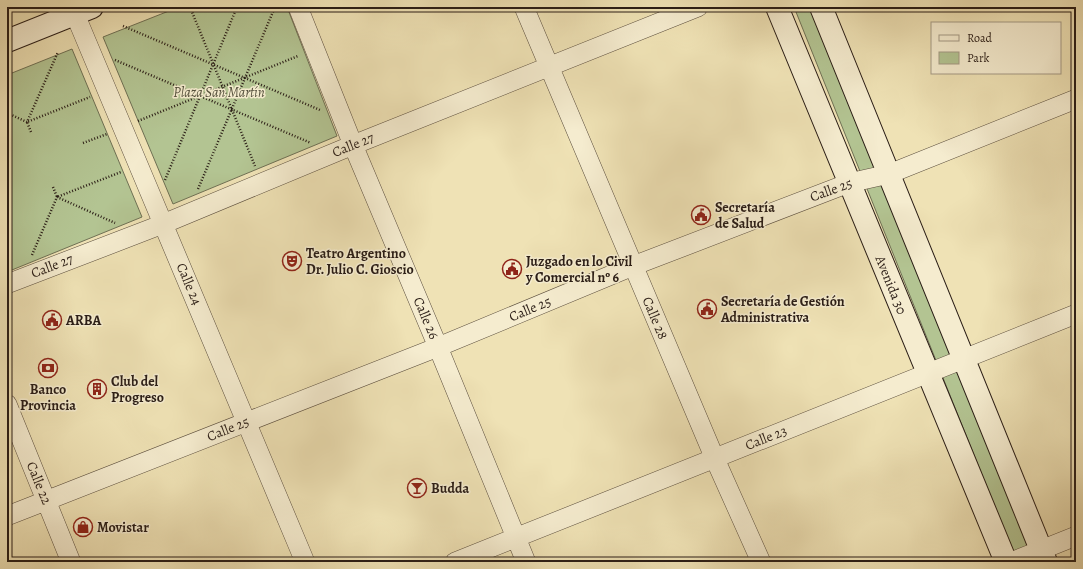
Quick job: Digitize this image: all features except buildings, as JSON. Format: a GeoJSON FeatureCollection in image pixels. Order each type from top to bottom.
{"type":"FeatureCollection","features":[{"type":"Feature","properties":{"kind":"main road","name":"Avenida 30"},"geometry":{"type":"LineString","coordinates":[[777,7],[1006,562]]}},
{"type":"Feature","properties":{"kind":"main road"},"geometry":{"type":"LineString","coordinates":[[821,7],[1044,556]]}},
{"type":"Feature","properties":{"kind":"main road"},"geometry":{"type":"LineString","coordinates":[[7,41],[80,9]]}},
{"type":"Feature","properties":{"kind":"street","name":"Calle 26"},"geometry":{"type":"LineString","coordinates":[[298,7],[353,145],[526,562]]}},
{"type":"Feature","properties":{"kind":"street","name":"Calle 28"},"geometry":{"type":"LineString","coordinates":[[524,7],[715,459],[761,562]]}},
{"type":"Feature","properties":{"kind":"street","name":"Calle 27"},"geometry":{"type":"LineString","coordinates":[[7,284],[163,224],[353,145],[549,68],[698,7]]}},
{"type":"Feature","properties":{"kind":"street","name":"Calle 24"},"geometry":{"type":"LineString","coordinates":[[80,9],[163,224],[305,562]]}},
{"type":"Feature","properties":{"kind":"street","name":"Calle 25"},"geometry":{"type":"LineString","coordinates":[[7,516],[438,347],[633,266],[849,183],[888,174],[1076,99]]}},
{"type":"Feature","properties":{"kind":"street","name":"Calle 23"},"geometry":{"type":"LineString","coordinates":[[455,562],[1076,314]]}},
{"type":"Feature","properties":{"kind":"street","name":"Calle 22"},"geometry":{"type":"LineString","coordinates":[[7,404],[71,562]]}},
{"type":"Feature","properties":{"kind":"street"},"geometry":{"type":"LineString","coordinates":[[1012,562],[1044,556],[1076,536]]}},
{"type":"Feature","properties":{"kind":"path"},"geometry":{"type":"LineString","coordinates":[[190,7],[257,172]]}},
{"type":"Feature","properties":{"kind":"path"},"geometry":{"type":"LineString","coordinates":[[162,186],[238,7]]}},
{"type":"Feature","properties":{"kind":"path"},"geometry":{"type":"LineString","coordinates":[[198,190],[275,7]]}},
{"type":"Feature","properties":{"kind":"path"},"geometry":{"type":"LineString","coordinates":[[123,26],[324,112]]}},
{"type":"Feature","properties":{"kind":"path"},"geometry":{"type":"LineString","coordinates":[[27,122],[58,52]]}},
{"type":"Feature","properties":{"kind":"path"},"geometry":{"type":"LineString","coordinates":[[136,122],[300,55]]}},
{"type":"Feature","properties":{"kind":"path"},"geometry":{"type":"LineString","coordinates":[[109,58],[318,146]]}},
{"type":"Feature","properties":{"kind":"path"},"geometry":{"type":"LineString","coordinates":[[27,122],[94,96]]}},
{"type":"Feature","properties":{"kind":"path"},"geometry":{"type":"LineString","coordinates":[[7,113],[27,122],[31,132]]}},
{"type":"Feature","properties":{"kind":"path"},"geometry":{"type":"LineString","coordinates":[[83,144],[110,133]]}},
{"type":"Feature","properties":{"kind":"path"},"geometry":{"type":"LineString","coordinates":[[29,260],[57,197],[126,170]]}},
{"type":"Feature","properties":{"kind":"path"},"geometry":{"type":"LineString","coordinates":[[53,187],[57,197],[118,224]]}},
{"type":"Feature","properties":{"kind":"green space","name":"Plaza San Martín"},"geometry":{"type":"Polygon","coordinates":[[[179,7],[287,7],[337,136],[173,204],[103,37],[179,7]]]}},
{"type":"Feature","properties":{"kind":"green space"},"geometry":{"type":"Polygon","coordinates":[[[794,7],[813,7],[1035,562],[1017,562],[794,7]]]}},
{"type":"Feature","properties":{"kind":"green space"},"geometry":{"type":"Polygon","coordinates":[[[72,49],[142,217],[7,272],[7,75],[72,49]]]}},
{"type":"Feature","properties":{"kind":"place","name":"Secretaría de Salud"},"geometry":{"type":"Point","coordinates":[701,215]}},
{"type":"Feature","properties":{"kind":"place","name":"Teatro Argentino Dr. Julio C. Gioscio"},"geometry":{"type":"Point","coordinates":[292,261]}},
{"type":"Feature","properties":{"kind":"place","name":"Juzgado en lo Civil y Comercial nº 6"},"geometry":{"type":"Point","coordinates":[512,269]}},
{"type":"Feature","properties":{"kind":"place","name":"Secretaría de Gestión Administrativa"},"geometry":{"type":"Point","coordinates":[707,309]}},
{"type":"Feature","properties":{"kind":"place","name":"ARBA"},"geometry":{"type":"Point","coordinates":[52,320]}},
{"type":"Feature","properties":{"kind":"place","name":"Banco Provincia"},"geometry":{"type":"Point","coordinates":[48,368]}},
{"type":"Feature","properties":{"kind":"place","name":"Club del Progreso"},"geometry":{"type":"Point","coordinates":[97,389]}},
{"type":"Feature","properties":{"kind":"place","name":"Budda"},"geometry":{"type":"Point","coordinates":[417,488]}},
{"type":"Feature","properties":{"kind":"place","name":"Movistar"},"geometry":{"type":"Point","coordinates":[83,527]}}]}
